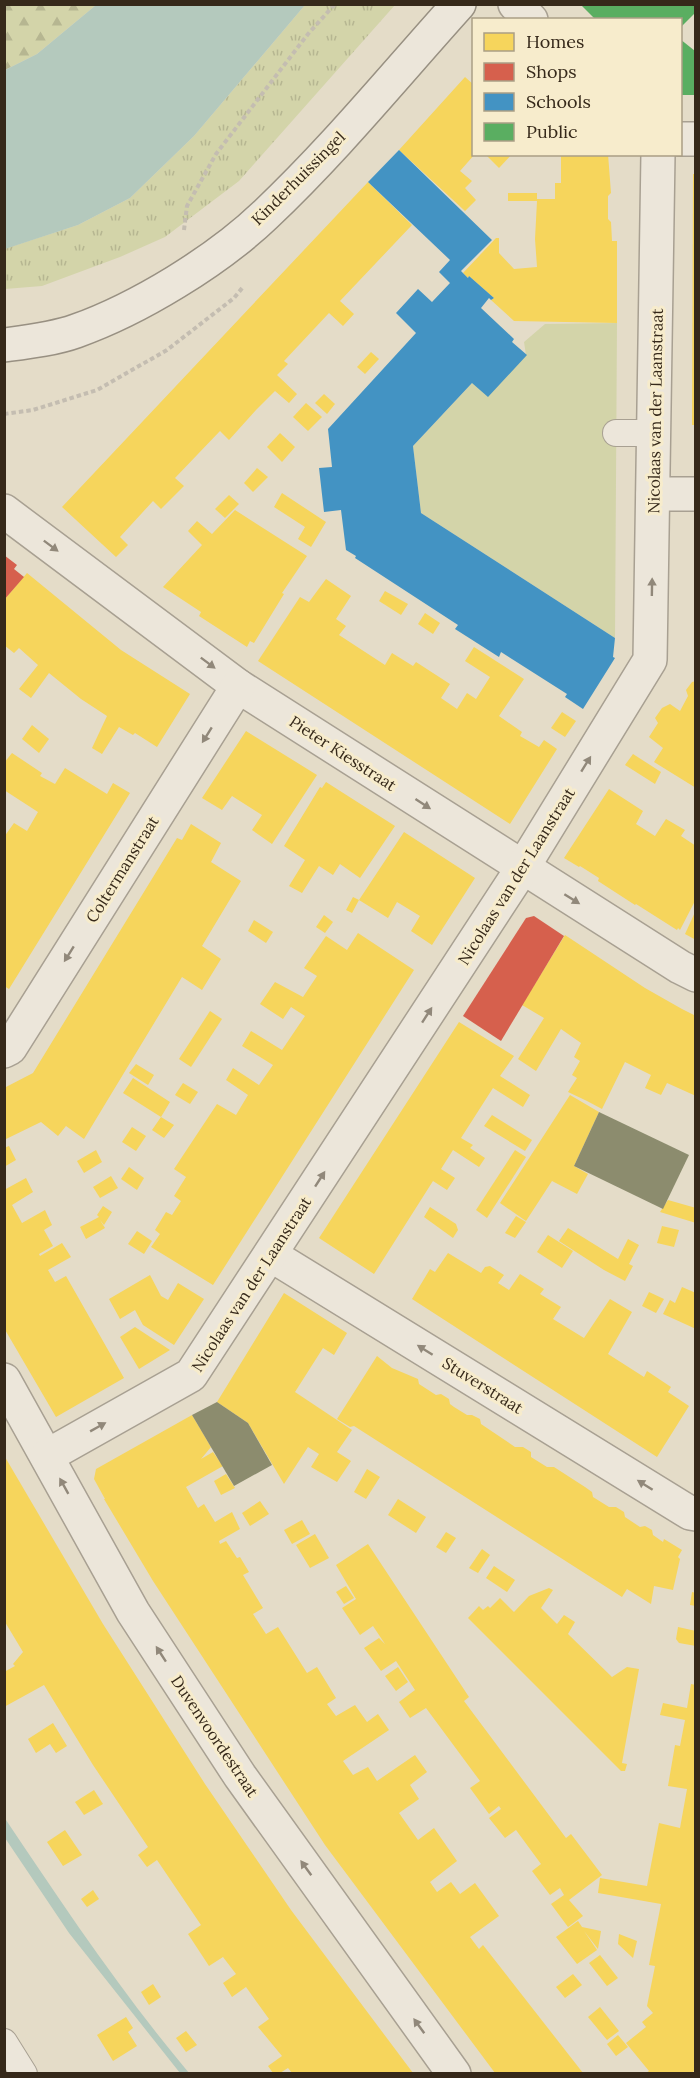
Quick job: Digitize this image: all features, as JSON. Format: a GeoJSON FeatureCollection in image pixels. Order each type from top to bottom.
{"type":"FeatureCollection","features":[{"type":"Feature","properties":{"kind":"street","name":"Kinderhuissingel"},"geometry":{"type":"LineString","coordinates":[[4,345],[75,332],[143,301],[206,262],[263,217],[312,168],[459,4]]}},
{"type":"Feature","properties":{"kind":"street"},"geometry":{"type":"LineString","coordinates":[[515,4],[529,18]]}},
{"type":"Feature","properties":{"kind":"street","name":"Nicolaas van der Laanstraat"},"geometry":{"type":"LineString","coordinates":[[47,1456],[192,1375],[523,867],[650,660],[658,156]]}},
{"type":"Feature","properties":{"kind":"street"},"geometry":{"type":"LineString","coordinates":[[653,494],[696,494]]}},
{"type":"Feature","properties":{"kind":"street","name":"Pieter Kiesstraat"},"geometry":{"type":"LineString","coordinates":[[4,511],[238,686],[696,975]]}},
{"type":"Feature","properties":{"kind":"street","name":"Coltermanstraat"},"geometry":{"type":"LineString","coordinates":[[4,1051],[10,1048],[238,686]]}},
{"type":"Feature","properties":{"kind":"street","name":"Stuverstraat"},"geometry":{"type":"LineString","coordinates":[[271,1255],[690,1513],[696,1514]]}},
{"type":"Feature","properties":{"kind":"street","name":"Duvenvoordestraat"},"geometry":{"type":"LineString","coordinates":[[4,1380],[133,1612],[240,1776],[454,2073]]}},
{"type":"Feature","properties":{"kind":"lane"},"geometry":{"type":"LineString","coordinates":[[616,433],[654,433]]}},
{"type":"Feature","properties":{"kind":"lane"},"geometry":{"type":"LineString","coordinates":[[4,2042],[24,2073]]}},
{"type":"Feature","properties":{"kind":"path"},"geometry":{"type":"LineString","coordinates":[[192,230],[184,237],[187,206],[216,154],[308,34],[335,4]]}},
{"type":"Feature","properties":{"kind":"green space"},"geometry":{"type":"Polygon","coordinates":[[[5,5],[96,5],[37,54],[5,70],[5,5]]]}},
{"type":"Feature","properties":{"kind":"green space"},"geometry":{"type":"Polygon","coordinates":[[[305,5],[395,5],[239,181],[165,237],[120,257],[42,286],[5,289],[4,249],[78,225],[130,198],[194,136],[305,5]]]}},
{"type":"Feature","properties":{"kind":"green space"},"geometry":{"type":"Polygon","coordinates":[[[617,323],[615,638],[421,513],[413,446],[472,383],[526,355],[524,342],[545,324],[617,323]]]}},
{"type":"Feature","properties":{"kind":"shaded area"},"geometry":{"type":"Polygon","coordinates":[[[96,5],[305,5],[194,136],[130,198],[78,225],[5,249],[5,70],[37,54],[96,5]]]}},
{"type":"Feature","properties":{"kind":"shaded area"},"geometry":{"type":"Polygon","coordinates":[[[4,1817],[116,1980],[189,2073],[180,2073],[69,1933],[5,1838],[4,1817]]]}},
{"type":"Feature","properties":{"kind":"building: Homes"},"geometry":{"type":"Polygon","coordinates":[[[465,77],[472,83],[473,156],[460,171],[472,181],[465,188],[476,200],[465,211],[399,150],[465,77]]]}},
{"type":"Feature","properties":{"kind":"building: Homes"},"geometry":{"type":"Polygon","coordinates":[[[487,156],[510,156],[499,168],[487,156]]]}},
{"type":"Feature","properties":{"kind":"building: Homes"},"geometry":{"type":"Polygon","coordinates":[[[561,156],[608,156],[611,193],[608,196],[608,219],[611,222],[612,241],[617,241],[617,323],[514,321],[491,300],[494,298],[463,273],[496,238],[499,238],[499,253],[514,269],[537,267],[535,239],[537,201],[508,201],[508,193],[537,193],[537,199],[555,199],[555,183],[561,183],[561,156]]]}},
{"type":"Feature","properties":{"kind":"building: Homes"},"geometry":{"type":"Polygon","coordinates":[[[693,174],[696,174],[696,425],[692,425],[693,174]]]}},
{"type":"Feature","properties":{"kind":"building: Homes"},"geometry":{"type":"Polygon","coordinates":[[[368,182],[412,225],[340,301],[354,314],[343,326],[329,313],[284,361],[288,364],[277,375],[297,394],[289,403],[275,391],[229,440],[220,431],[175,478],[184,486],[161,509],[153,501],[120,537],[128,545],[116,557],[62,507],[368,182]]]}},
{"type":"Feature","properties":{"kind":"building: Homes"},"geometry":{"type":"Polygon","coordinates":[[[371,352],[379,359],[365,374],[357,367],[371,352]]]}},
{"type":"Feature","properties":{"kind":"building: Homes"},"geometry":{"type":"Polygon","coordinates":[[[324,394],[335,404],[327,414],[315,403],[324,394]]]}},
{"type":"Feature","properties":{"kind":"building: Homes"},"geometry":{"type":"Polygon","coordinates":[[[306,403],[322,417],[308,431],[293,417],[306,403]]]}},
{"type":"Feature","properties":{"kind":"building: Homes"},"geometry":{"type":"Polygon","coordinates":[[[280,433],[295,447],[282,462],[267,447],[280,433]]]}},
{"type":"Feature","properties":{"kind":"building: Homes"},"geometry":{"type":"Polygon","coordinates":[[[257,468],[268,477],[253,492],[244,483],[257,468]]]}},
{"type":"Feature","properties":{"kind":"building: Homes"},"geometry":{"type":"Polygon","coordinates":[[[282,493],[326,522],[311,547],[298,539],[305,527],[274,507],[282,493]]]}},
{"type":"Feature","properties":{"kind":"building: Homes"},"geometry":{"type":"Polygon","coordinates":[[[229,495],[239,504],[225,518],[215,509],[229,495]]]}},
{"type":"Feature","properties":{"kind":"building: Homes"},"geometry":{"type":"Polygon","coordinates":[[[235,510],[307,556],[282,593],[284,594],[254,643],[250,641],[247,647],[199,616],[201,612],[163,587],[202,545],[188,531],[197,521],[212,534],[235,510]]]}},
{"type":"Feature","properties":{"kind":"building: Homes"},"geometry":{"type":"Polygon","coordinates":[[[27,573],[121,650],[190,694],[157,747],[135,733],[133,735],[119,727],[102,754],[92,748],[107,716],[81,699],[49,673],[31,698],[19,689],[38,665],[19,648],[14,653],[4,645],[4,600],[27,573]]]}},
{"type":"Feature","properties":{"kind":"building: Homes"},"geometry":{"type":"Polygon","coordinates":[[[326,579],[351,596],[336,619],[346,626],[339,635],[385,665],[392,653],[413,666],[416,662],[450,684],[441,698],[457,709],[467,693],[476,699],[490,677],[465,661],[474,647],[524,679],[499,716],[522,732],[520,736],[539,747],[544,740],[557,749],[510,824],[258,661],[300,597],[309,602],[326,579]]]}},
{"type":"Feature","properties":{"kind":"building: Homes"},"geometry":{"type":"Polygon","coordinates":[[[385,591],[408,604],[401,615],[379,601],[385,591]]]}},
{"type":"Feature","properties":{"kind":"building: Homes"},"geometry":{"type":"Polygon","coordinates":[[[425,613],[440,623],[433,634],[418,624],[425,613]]]}},
{"type":"Feature","properties":{"kind":"building: Homes"},"geometry":{"type":"Polygon","coordinates":[[[696,681],[696,788],[654,762],[663,748],[649,737],[658,723],[655,718],[662,708],[670,704],[680,711],[688,696],[686,690],[692,682],[696,681]]]}},
{"type":"Feature","properties":{"kind":"building: Homes"},"geometry":{"type":"Polygon","coordinates":[[[562,712],[576,721],[565,737],[551,728],[562,712]]]}},
{"type":"Feature","properties":{"kind":"building: Homes"},"geometry":{"type":"Polygon","coordinates":[[[32,725],[49,739],[39,753],[22,739],[32,725]]]}},
{"type":"Feature","properties":{"kind":"building: Homes"},"geometry":{"type":"Polygon","coordinates":[[[246,731],[317,775],[272,844],[252,830],[262,815],[232,796],[222,810],[202,798],[246,731]]]}},
{"type":"Feature","properties":{"kind":"building: Homes"},"geometry":{"type":"Polygon","coordinates":[[[12,753],[42,773],[40,776],[55,784],[65,768],[107,794],[113,783],[130,793],[9,989],[4,986],[4,837],[14,823],[27,831],[38,812],[4,790],[4,763],[12,753]]]}},
{"type":"Feature","properties":{"kind":"building: Homes"},"geometry":{"type":"Polygon","coordinates":[[[633,754],[661,772],[655,784],[625,765],[633,754]]]}},
{"type":"Feature","properties":{"kind":"building: Homes"},"geometry":{"type":"Polygon","coordinates":[[[326,782],[395,826],[360,878],[340,864],[333,875],[319,866],[302,893],[289,886],[305,860],[284,846],[320,787],[322,788],[326,782]]]}},
{"type":"Feature","properties":{"kind":"building: Homes"},"geometry":{"type":"Polygon","coordinates":[[[609,789],[643,811],[636,824],[655,836],[666,819],[685,830],[681,836],[696,846],[696,899],[680,930],[635,905],[598,881],[599,878],[564,858],[609,789]]]}},
{"type":"Feature","properties":{"kind":"building: Homes"},"geometry":{"type":"Polygon","coordinates":[[[191,824],[221,843],[211,862],[241,881],[202,946],[221,959],[202,990],[182,977],[84,1139],[66,1126],[58,1136],[41,1122],[4,1140],[4,1088],[33,1073],[177,838],[182,840],[191,824]]]}},
{"type":"Feature","properties":{"kind":"building: Homes"},"geometry":{"type":"Polygon","coordinates":[[[404,832],[475,878],[432,945],[411,931],[420,916],[397,902],[388,918],[359,900],[404,832]]]}},
{"type":"Feature","properties":{"kind":"building: Homes"},"geometry":{"type":"Polygon","coordinates":[[[353,897],[359,900],[352,913],[346,910],[353,897]]]}},
{"type":"Feature","properties":{"kind":"building: Homes"},"geometry":{"type":"Polygon","coordinates":[[[696,910],[696,940],[685,934],[696,910]]]}},
{"type":"Feature","properties":{"kind":"building: Homes"},"geometry":{"type":"Polygon","coordinates":[[[324,915],[333,922],[325,933],[316,927],[324,915]]]}},
{"type":"Feature","properties":{"kind":"building: Homes"},"geometry":{"type":"Polygon","coordinates":[[[254,920],[273,932],[266,943],[248,931],[254,920]]]}},
{"type":"Feature","properties":{"kind":"building: Homes"},"geometry":{"type":"Polygon","coordinates":[[[358,933],[414,970],[213,1285],[151,1247],[160,1234],[155,1230],[166,1212],[172,1215],[181,1201],[174,1196],[186,1177],[174,1169],[217,1104],[236,1115],[248,1095],[226,1080],[233,1068],[259,1085],[273,1065],[242,1046],[251,1031],[282,1050],[305,1016],[291,1007],[283,1019],[260,1004],[275,982],[303,997],[317,976],[304,968],[326,936],[347,950],[358,933]]]}},
{"type":"Feature","properties":{"kind":"building: Homes"},"geometry":{"type":"Polygon","coordinates":[[[565,935],[645,988],[694,1015],[696,1013],[696,1096],[667,1083],[661,1095],[645,1088],[651,1075],[625,1062],[602,1109],[568,1092],[577,1078],[572,1075],[580,1061],[574,1057],[581,1043],[561,1029],[536,1071],[518,1059],[544,1018],[522,1005],[565,935]]]}},
{"type":"Feature","properties":{"kind":"building: Homes"},"geometry":{"type":"Polygon","coordinates":[[[210,1011],[222,1019],[191,1067],[179,1059],[210,1011]]]}},
{"type":"Feature","properties":{"kind":"building: Homes"},"geometry":{"type":"Polygon","coordinates":[[[459,1022],[514,1056],[500,1076],[530,1095],[523,1107],[493,1088],[461,1138],[473,1145],[470,1148],[485,1158],[479,1167],[453,1150],[441,1169],[455,1178],[447,1190],[433,1181],[374,1274],[319,1238],[459,1022]]]}},
{"type":"Feature","properties":{"kind":"building: Homes"},"geometry":{"type":"Polygon","coordinates":[[[136,1064],[154,1075],[148,1085],[129,1073],[136,1064]]]}},
{"type":"Feature","properties":{"kind":"building: Homes"},"geometry":{"type":"Polygon","coordinates":[[[133,1078],[170,1102],[161,1117],[123,1093],[133,1078]]]}},
{"type":"Feature","properties":{"kind":"building: Homes"},"geometry":{"type":"Polygon","coordinates":[[[183,1083],[198,1092],[190,1104],[175,1095],[183,1083]]]}},
{"type":"Feature","properties":{"kind":"building: Homes"},"geometry":{"type":"Polygon","coordinates":[[[570,1095],[599,1112],[574,1166],[588,1174],[577,1194],[552,1181],[526,1221],[500,1203],[570,1095]]]}},
{"type":"Feature","properties":{"kind":"building: Homes"},"geometry":{"type":"Polygon","coordinates":[[[492,1115],[532,1140],[525,1151],[484,1126],[492,1115]]]}},
{"type":"Feature","properties":{"kind":"building: Homes"},"geometry":{"type":"Polygon","coordinates":[[[161,1117],[174,1125],[164,1138],[152,1130],[161,1117]]]}},
{"type":"Feature","properties":{"kind":"building: Homes"},"geometry":{"type":"Polygon","coordinates":[[[132,1127],[146,1136],[136,1151],[122,1142],[132,1127]]]}},
{"type":"Feature","properties":{"kind":"building: Homes"},"geometry":{"type":"Polygon","coordinates":[[[9,1146],[16,1160],[4,1167],[4,1148],[9,1146]]]}},
{"type":"Feature","properties":{"kind":"building: Homes"},"geometry":{"type":"Polygon","coordinates":[[[96,1150],[102,1162],[84,1173],[77,1161],[96,1150]]]}},
{"type":"Feature","properties":{"kind":"building: Homes"},"geometry":{"type":"Polygon","coordinates":[[[515,1150],[526,1157],[487,1218],[476,1210],[515,1150]]]}},
{"type":"Feature","properties":{"kind":"building: Homes"},"geometry":{"type":"Polygon","coordinates":[[[129,1167],[144,1178],[137,1190],[121,1179],[129,1167]]]}},
{"type":"Feature","properties":{"kind":"building: Homes"},"geometry":{"type":"Polygon","coordinates":[[[111,1176],[118,1188],[100,1198],[93,1187],[111,1176]]]}},
{"type":"Feature","properties":{"kind":"building: Homes"},"geometry":{"type":"Polygon","coordinates":[[[26,1178],[33,1192],[12,1205],[22,1223],[45,1210],[52,1225],[44,1230],[53,1246],[39,1254],[40,1256],[62,1243],[71,1257],[48,1270],[55,1282],[66,1276],[124,1378],[56,1417],[4,1328],[4,1190],[26,1178]]]}},
{"type":"Feature","properties":{"kind":"building: Homes"},"geometry":{"type":"Polygon","coordinates":[[[668,1200],[696,1208],[696,1223],[660,1212],[668,1200]]]}},
{"type":"Feature","properties":{"kind":"building: Homes"},"geometry":{"type":"Polygon","coordinates":[[[103,1206],[112,1212],[104,1225],[100,1220],[105,1228],[86,1239],[80,1227],[99,1217],[97,1215],[103,1206]]]}},
{"type":"Feature","properties":{"kind":"building: Homes"},"geometry":{"type":"Polygon","coordinates":[[[430,1207],[456,1224],[458,1230],[453,1238],[424,1217],[430,1207]]]}},
{"type":"Feature","properties":{"kind":"building: Homes"},"geometry":{"type":"Polygon","coordinates":[[[516,1216],[526,1222],[515,1238],[505,1233],[516,1216]]]}},
{"type":"Feature","properties":{"kind":"building: Homes"},"geometry":{"type":"Polygon","coordinates":[[[662,1226],[679,1230],[674,1247],[657,1243],[662,1226]]]}},
{"type":"Feature","properties":{"kind":"building: Homes"},"geometry":{"type":"Polygon","coordinates":[[[568,1228],[618,1259],[628,1239],[639,1245],[629,1264],[633,1266],[625,1281],[559,1241],[568,1228]]]}},
{"type":"Feature","properties":{"kind":"building: Homes"},"geometry":{"type":"Polygon","coordinates":[[[137,1231],[152,1241],[144,1254],[128,1244],[137,1231]]]}},
{"type":"Feature","properties":{"kind":"building: Homes"},"geometry":{"type":"Polygon","coordinates":[[[548,1235],[573,1251],[562,1268],[537,1252],[548,1235]]]}},
{"type":"Feature","properties":{"kind":"building: Homes"},"geometry":{"type":"Polygon","coordinates":[[[448,1253],[481,1273],[485,1267],[490,1266],[504,1275],[498,1283],[509,1290],[520,1274],[544,1289],[540,1294],[561,1307],[553,1319],[584,1338],[610,1299],[632,1312],[608,1354],[644,1377],[647,1371],[671,1387],[668,1392],[689,1406],[657,1457],[412,1299],[430,1269],[435,1272],[448,1253]]]}},
{"type":"Feature","properties":{"kind":"building: Homes"},"geometry":{"type":"Polygon","coordinates":[[[150,1275],[161,1296],[168,1300],[178,1283],[204,1299],[174,1345],[143,1325],[135,1310],[120,1319],[109,1299],[150,1275]]]}},
{"type":"Feature","properties":{"kind":"building: Homes"},"geometry":{"type":"Polygon","coordinates":[[[682,1287],[696,1293],[696,1329],[663,1314],[670,1300],[675,1303],[682,1287]]]}},
{"type":"Feature","properties":{"kind":"building: Homes"},"geometry":{"type":"Polygon","coordinates":[[[649,1292],[664,1299],[656,1313],[642,1306],[649,1292]]]}},
{"type":"Feature","properties":{"kind":"building: Homes"},"geometry":{"type":"Polygon","coordinates":[[[284,1293],[347,1333],[334,1355],[323,1348],[295,1392],[352,1430],[337,1452],[351,1461],[337,1482],[311,1467],[319,1454],[308,1447],[284,1484],[248,1423],[217,1402],[284,1293]]]}},
{"type":"Feature","properties":{"kind":"building: Homes"},"geometry":{"type":"Polygon","coordinates":[[[135,1327],[170,1350],[139,1369],[120,1337],[135,1327]]]}},
{"type":"Feature","properties":{"kind":"building: Homes"},"geometry":{"type":"Polygon","coordinates":[[[377,1356],[392,1368],[418,1379],[419,1384],[436,1395],[441,1394],[449,1399],[450,1404],[467,1415],[480,1419],[481,1424],[515,1447],[523,1447],[531,1452],[531,1457],[547,1467],[554,1467],[585,1487],[592,1492],[593,1497],[609,1507],[616,1507],[624,1512],[625,1517],[640,1527],[645,1526],[652,1530],[653,1535],[663,1542],[664,1539],[682,1550],[678,1557],[680,1559],[673,1590],[654,1586],[651,1604],[627,1589],[622,1597],[354,1426],[350,1427],[337,1419],[377,1356]]]}},
{"type":"Feature","properties":{"kind":"building: Homes"},"geometry":{"type":"Polygon","coordinates":[[[192,1415],[211,1447],[201,1459],[213,1452],[223,1466],[186,1487],[198,1508],[204,1504],[215,1522],[232,1512],[240,1529],[219,1541],[220,1544],[226,1541],[249,1572],[243,1575],[263,1608],[253,1614],[266,1634],[278,1627],[307,1673],[317,1667],[336,1698],[327,1704],[336,1716],[355,1705],[367,1722],[378,1714],[389,1730],[343,1761],[353,1775],[368,1767],[377,1781],[415,1755],[427,1772],[410,1785],[419,1799],[399,1813],[418,1840],[434,1828],[457,1861],[430,1882],[437,1892],[451,1882],[460,1894],[475,1883],[499,1916],[470,1937],[479,1949],[483,1945],[583,2073],[495,2073],[325,1845],[153,1581],[104,1499],[94,1479],[96,1469],[192,1415]]]}},
{"type":"Feature","properties":{"kind":"building: Homes"},"geometry":{"type":"Polygon","coordinates":[[[5,1457],[103,1624],[205,1784],[291,1910],[413,2073],[292,2073],[288,2068],[280,2073],[273,2073],[268,2066],[282,2056],[258,2027],[269,2019],[246,1987],[232,1997],[223,1983],[236,1974],[223,1957],[209,1966],[188,1934],[201,1925],[157,1860],[147,1867],[138,1855],[148,1847],[93,1765],[44,1685],[4,1707],[4,1672],[15,1666],[13,1664],[23,1652],[5,1622],[5,1457]]]}},
{"type":"Feature","properties":{"kind":"building: Homes"},"geometry":{"type":"Polygon","coordinates":[[[367,1469],[380,1477],[366,1499],[354,1492],[367,1469]]]}},
{"type":"Feature","properties":{"kind":"building: Homes"},"geometry":{"type":"Polygon","coordinates":[[[226,1474],[235,1488],[221,1495],[214,1481],[226,1474]]]}},
{"type":"Feature","properties":{"kind":"building: Homes"},"geometry":{"type":"Polygon","coordinates":[[[398,1499],[426,1517],[416,1533],[388,1515],[398,1499]]]}},
{"type":"Feature","properties":{"kind":"building: Homes"},"geometry":{"type":"Polygon","coordinates":[[[260,1501],[269,1514],[250,1526],[242,1513],[260,1501]]]}},
{"type":"Feature","properties":{"kind":"building: Homes"},"geometry":{"type":"Polygon","coordinates":[[[302,1520],[310,1534],[292,1544],[284,1530],[302,1520]]]}},
{"type":"Feature","properties":{"kind":"building: Homes"},"geometry":{"type":"Polygon","coordinates":[[[446,1532],[456,1538],[446,1553],[436,1547],[446,1532]]]}},
{"type":"Feature","properties":{"kind":"building: Homes"},"geometry":{"type":"Polygon","coordinates":[[[315,1534],[329,1558],[310,1568],[296,1545],[315,1534]]]}},
{"type":"Feature","properties":{"kind":"building: Homes"},"geometry":{"type":"Polygon","coordinates":[[[368,1544],[469,1697],[464,1701],[566,1838],[571,1834],[602,1875],[569,1900],[583,1916],[568,1927],[551,1904],[564,1895],[560,1888],[550,1895],[532,1871],[541,1864],[516,1830],[505,1838],[489,1818],[501,1809],[499,1806],[489,1814],[470,1788],[480,1781],[426,1708],[410,1718],[399,1702],[415,1690],[396,1661],[381,1671],[364,1648],[379,1638],[385,1644],[373,1626],[360,1635],[342,1608],[356,1599],[336,1565],[368,1544]]]}},
{"type":"Feature","properties":{"kind":"building: Homes"},"geometry":{"type":"Polygon","coordinates":[[[482,1549],[490,1555],[478,1573],[469,1568],[482,1549]]]}},
{"type":"Feature","properties":{"kind":"building: Homes"},"geometry":{"type":"Polygon","coordinates":[[[494,1566],[515,1580],[507,1592],[486,1578],[494,1566]]]}},
{"type":"Feature","properties":{"kind":"building: Homes"},"geometry":{"type":"Polygon","coordinates":[[[346,1586],[354,1598],[344,1604],[336,1592],[346,1586]]]}},
{"type":"Feature","properties":{"kind":"building: Homes"},"geometry":{"type":"Polygon","coordinates":[[[549,1588],[553,1590],[541,1608],[557,1624],[564,1615],[575,1622],[568,1634],[612,1677],[627,1667],[639,1669],[622,1763],[627,1764],[625,1771],[621,1771],[468,1618],[479,1606],[483,1610],[488,1606],[490,1608],[500,1598],[514,1612],[529,1596],[549,1588]]]}},
{"type":"Feature","properties":{"kind":"building: Homes"},"geometry":{"type":"Polygon","coordinates":[[[692,1592],[696,1593],[696,1606],[690,1605],[692,1592]]]}},
{"type":"Feature","properties":{"kind":"building: Homes"},"geometry":{"type":"Polygon","coordinates":[[[678,1627],[696,1631],[696,1646],[679,1643],[676,1639],[678,1627]]]}},
{"type":"Feature","properties":{"kind":"building: Homes"},"geometry":{"type":"Polygon","coordinates":[[[398,1667],[408,1682],[396,1691],[385,1676],[398,1667]]]}},
{"type":"Feature","properties":{"kind":"building: Homes"},"geometry":{"type":"Polygon","coordinates":[[[691,1684],[696,1685],[696,2070],[691,2073],[646,2073],[649,2071],[626,2043],[646,2027],[642,2022],[653,2013],[647,2006],[655,1966],[649,1965],[661,1904],[598,1893],[600,1878],[647,1886],[659,1823],[680,1828],[687,1789],[668,1786],[675,1745],[680,1746],[685,1720],[660,1715],[663,1703],[687,1708],[691,1684]]]}},
{"type":"Feature","properties":{"kind":"building: Homes"},"geometry":{"type":"Polygon","coordinates":[[[53,1723],[67,1746],[56,1753],[50,1744],[36,1753],[28,1739],[53,1723]]]}},
{"type":"Feature","properties":{"kind":"building: Homes"},"geometry":{"type":"Polygon","coordinates":[[[94,1790],[103,1804],[84,1815],[75,1802],[94,1790]]]}},
{"type":"Feature","properties":{"kind":"building: Homes"},"geometry":{"type":"Polygon","coordinates":[[[65,1830],[82,1855],[63,1866],[47,1842],[65,1830]]]}},
{"type":"Feature","properties":{"kind":"building: Homes"},"geometry":{"type":"Polygon","coordinates":[[[93,1890],[99,1899],[87,1907],[81,1899],[93,1890]]]}},
{"type":"Feature","properties":{"kind":"building: Homes"},"geometry":{"type":"Polygon","coordinates":[[[578,1921],[582,1927],[601,1931],[598,1949],[584,1931],[597,1950],[577,1964],[556,1937],[578,1921]]]}},
{"type":"Feature","properties":{"kind":"building: Homes"},"geometry":{"type":"Polygon","coordinates":[[[619,1934],[637,1941],[633,1958],[618,1944],[619,1934]]]}},
{"type":"Feature","properties":{"kind":"building: Homes"},"geometry":{"type":"Polygon","coordinates":[[[600,1955],[618,1978],[607,1986],[589,1963],[600,1955]]]}},
{"type":"Feature","properties":{"kind":"building: Homes"},"geometry":{"type":"Polygon","coordinates":[[[573,1974],[582,1985],[565,1998],[556,1987],[573,1974]]]}},
{"type":"Feature","properties":{"kind":"building: Homes"},"geometry":{"type":"Polygon","coordinates":[[[153,1984],[161,1997],[149,2005],[141,1992],[153,1984]]]}},
{"type":"Feature","properties":{"kind":"building: Homes"},"geometry":{"type":"Polygon","coordinates":[[[600,2007],[619,2031],[607,2040],[588,2017],[600,2007]]]}},
{"type":"Feature","properties":{"kind":"building: Homes"},"geometry":{"type":"Polygon","coordinates":[[[126,2017],[133,2028],[128,2032],[137,2046],[113,2061],[97,2035],[126,2017]]]}},
{"type":"Feature","properties":{"kind":"building: Homes"},"geometry":{"type":"Polygon","coordinates":[[[186,2031],[197,2045],[186,2052],[176,2038],[186,2031]]]}},
{"type":"Feature","properties":{"kind":"building: Homes"},"geometry":{"type":"Polygon","coordinates":[[[618,2035],[628,2047],[616,2056],[607,2044],[618,2035]]]}},
{"type":"Feature","properties":{"kind":"building: Shops"},"geometry":{"type":"Polygon","coordinates":[[[4,555],[17,565],[14,569],[24,577],[4,600],[4,555]]]}},
{"type":"Feature","properties":{"kind":"building: Shops"},"geometry":{"type":"Polygon","coordinates":[[[534,916],[564,936],[501,1041],[463,1016],[526,918],[534,916]]]}},
{"type":"Feature","properties":{"kind":"building: Schools"},"geometry":{"type":"Polygon","coordinates":[[[399,150],[492,240],[461,271],[494,298],[491,300],[489,298],[481,308],[514,339],[512,342],[527,355],[488,397],[472,383],[413,446],[421,513],[615,638],[613,657],[615,658],[583,709],[565,697],[567,694],[501,652],[499,657],[455,629],[458,625],[355,558],[356,556],[346,550],[341,510],[324,512],[319,468],[332,467],[328,429],[416,333],[396,313],[418,289],[432,302],[450,283],[439,272],[450,260],[368,182],[399,150]]]}},
{"type":"Feature","properties":{"kind":"building: Public"},"geometry":{"type":"Polygon","coordinates":[[[580,4],[696,4],[696,12],[682,26],[682,18],[594,18],[580,4]]]}},
{"type":"Feature","properties":{"kind":"building: Public"},"geometry":{"type":"Polygon","coordinates":[[[682,41],[695,51],[695,95],[682,95],[682,41]]]}},
{"type":"Feature","properties":{"kind":"building: Industry"},"geometry":{"type":"Polygon","coordinates":[[[599,1112],[689,1155],[663,1209],[574,1166],[599,1112]]]}},
{"type":"Feature","properties":{"kind":"building: Industry"},"geometry":{"type":"Polygon","coordinates":[[[217,1402],[248,1423],[272,1465],[234,1486],[192,1415],[217,1402]]]}}]}
